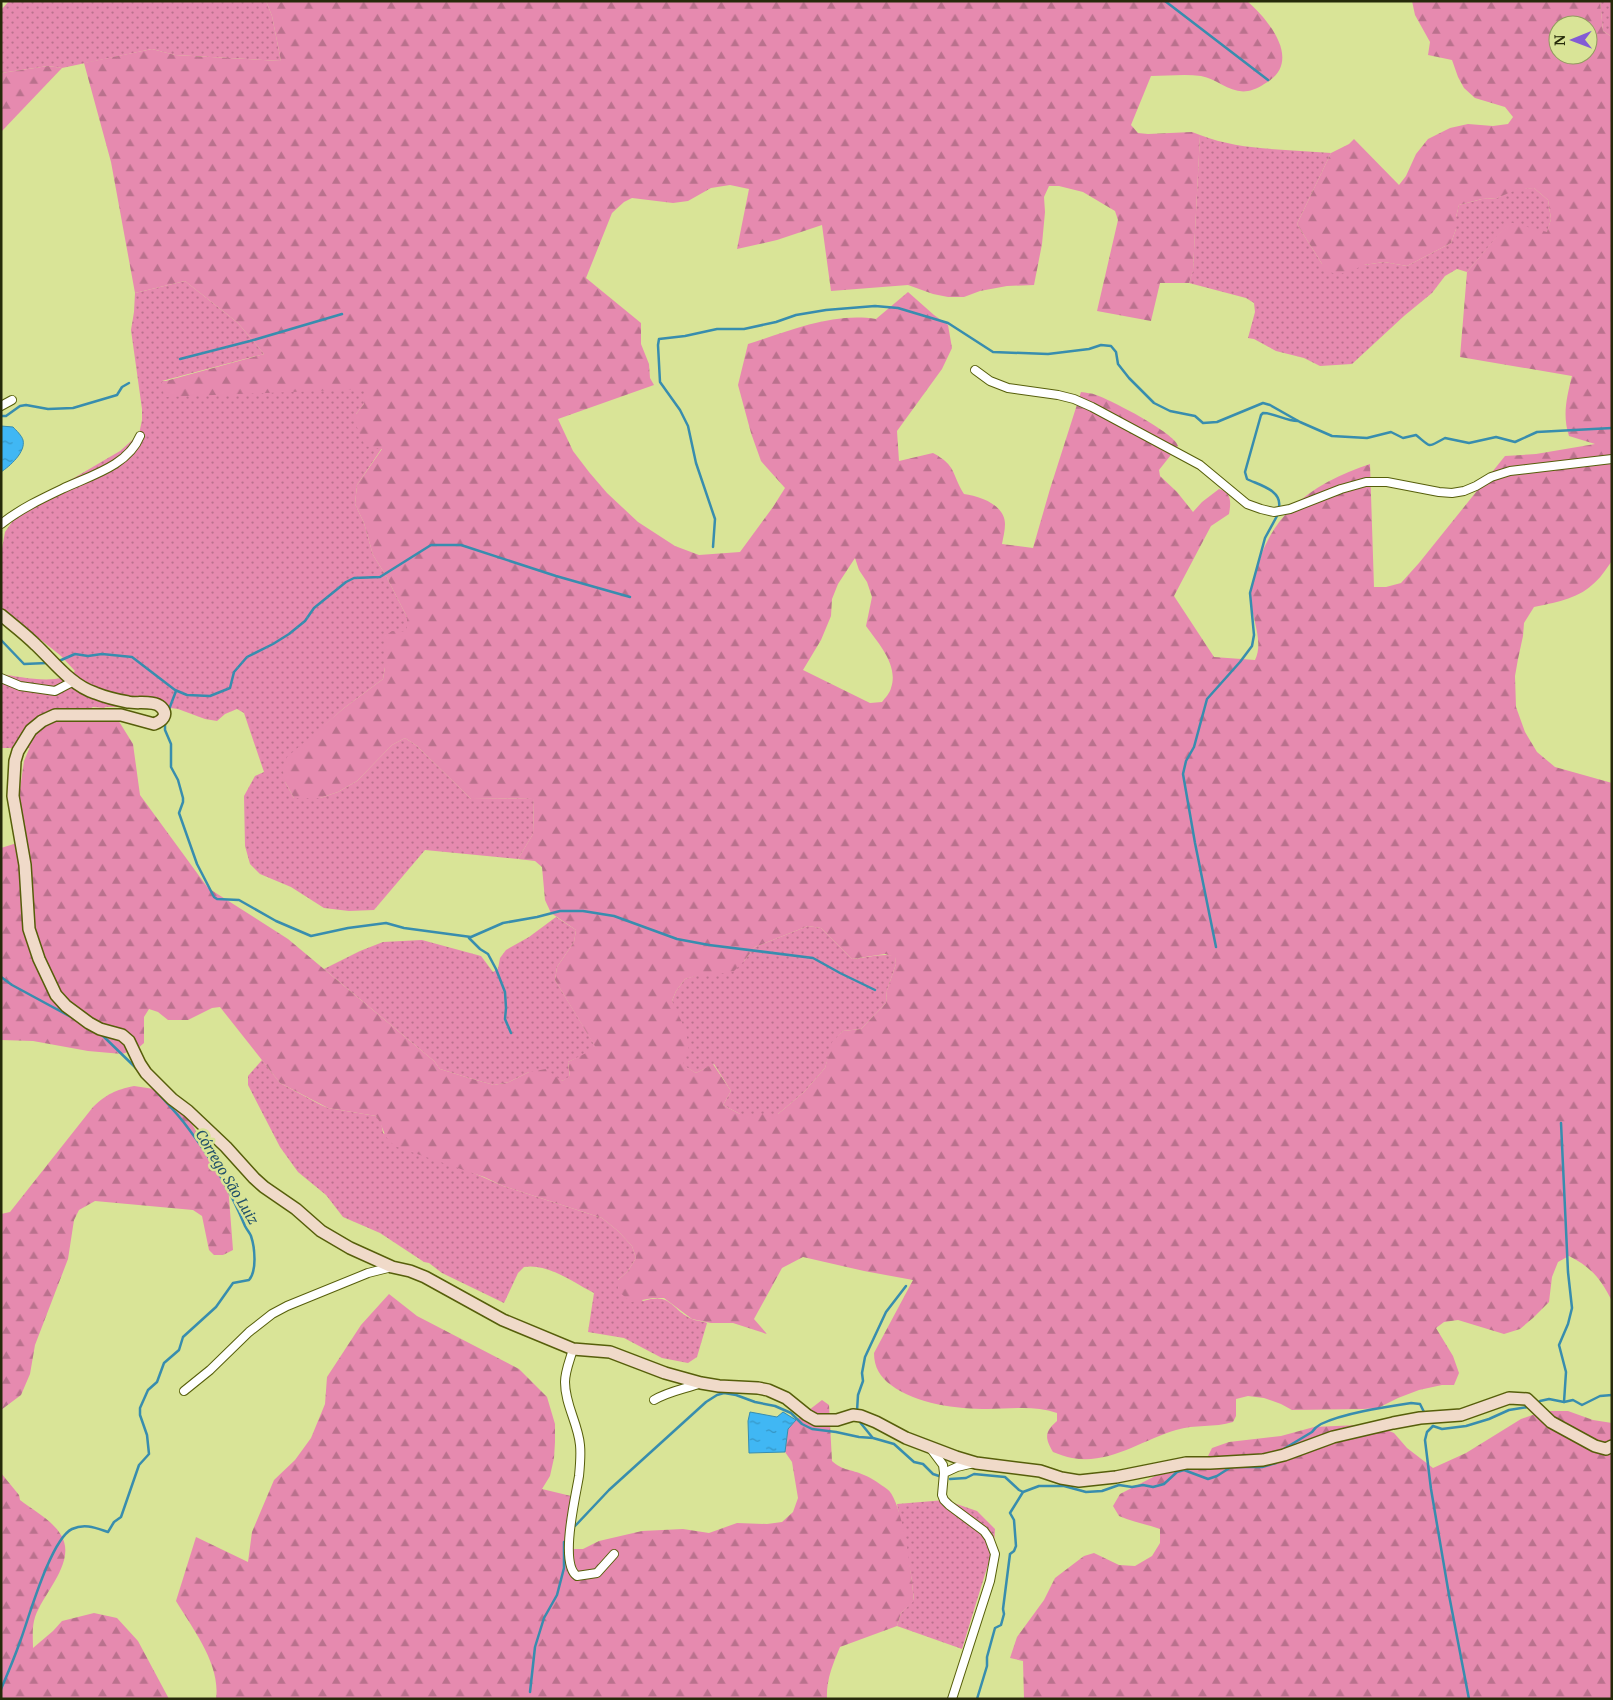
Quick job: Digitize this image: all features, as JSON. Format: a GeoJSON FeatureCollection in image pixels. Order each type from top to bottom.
{"type":"FeatureCollection","features":[{"type":"Feature","properties":{"kind":"street"},"geometry":{"type":"LineString","coordinates":[[975,370],[990,381],[1008,388],[1058,395],[1074,399],[1092,407],[1200,466],[1247,504],[1274,512],[1290,509],[1366,482],[1386,482],[1452,493],[1470,488],[1491,477],[1510,471],[1612,460]]}},
{"type":"Feature","properties":{"kind":"street"},"geometry":{"type":"LineString","coordinates":[[1,406],[12,400]]}},
{"type":"Feature","properties":{"kind":"street"},"geometry":{"type":"LineString","coordinates":[[1,524],[14,514],[52,494],[110,467],[131,451],[140,436]]}},
{"type":"Feature","properties":{"kind":"street"},"geometry":{"type":"LineString","coordinates":[[1,615],[82,688],[129,702],[157,705],[162,708],[164,713],[164,718],[154,724],[120,715],[55,715],[42,720],[31,730],[18,750],[15,761],[13,796],[25,865],[29,929],[36,952],[56,995],[76,1014],[100,1029],[122,1035],[129,1041],[140,1064],[159,1086],[226,1147],[264,1188],[296,1209],[330,1237],[369,1258],[425,1277],[503,1320],[573,1349],[610,1352],[665,1373],[701,1383],[768,1390],[786,1398],[807,1416],[816,1420],[837,1420],[853,1415],[861,1416],[930,1448],[976,1463],[1028,1469],[1079,1481],[1095,1480],[1186,1463],[1263,1460],[1284,1455],[1333,1437],[1420,1418],[1461,1415],[1509,1398],[1527,1399],[1551,1422],[1595,1446],[1606,1449],[1612,1446]]}},
{"type":"Feature","properties":{"kind":"street"},"geometry":{"type":"LineString","coordinates":[[1,678],[28,688],[54,691],[74,681]]}},
{"type":"Feature","properties":{"kind":"street"},"geometry":{"type":"LineString","coordinates":[[184,1391],[210,1370],[249,1332],[272,1314],[304,1298],[368,1273],[392,1267]]}},
{"type":"Feature","properties":{"kind":"street"},"geometry":{"type":"LineString","coordinates":[[573,1349],[564,1381],[565,1393],[580,1445],[578,1482],[570,1529],[569,1548],[572,1569],[578,1576],[597,1572],[614,1554]]}},
{"type":"Feature","properties":{"kind":"street"},"geometry":{"type":"LineString","coordinates":[[654,1400],[671,1391],[701,1383]]}},
{"type":"Feature","properties":{"kind":"street"},"geometry":{"type":"LineString","coordinates":[[930,1448],[943,1465],[942,1495],[944,1500],[984,1531],[989,1538],[994,1554],[994,1566],[990,1581],[952,1699]]}},
{"type":"Feature","properties":{"kind":"street"},"geometry":{"type":"LineString","coordinates":[[944,1473],[957,1467],[976,1463]]}},
{"type":"Feature","properties":{"kind":"green space"},"geometry":{"type":"Polygon","coordinates":[[[9,1],[266,1],[272,16],[281,61],[175,55],[152,49],[62,68],[48,66],[1,73],[1,10],[9,1]]]}},
{"type":"Feature","properties":{"kind":"green space"},"geometry":{"type":"Polygon","coordinates":[[[266,1],[1247,1],[1272,28],[1278,40],[1282,51],[1282,62],[1278,72],[1259,87],[1242,91],[1201,76],[1151,76],[1131,125],[1138,133],[1192,132],[1200,135],[1193,271],[1189,283],[1160,283],[1151,321],[1097,311],[1118,220],[1115,211],[1083,192],[1059,186],[1049,186],[1044,197],[1045,212],[1042,244],[1034,285],[1007,286],[980,291],[964,297],[948,297],[933,294],[908,285],[831,291],[822,225],[777,240],[737,249],[749,189],[730,185],[711,188],[688,201],[673,203],[632,198],[624,202],[612,213],[586,278],[641,323],[641,344],[649,364],[650,378],[654,385],[558,419],[573,451],[589,472],[607,493],[638,522],[675,546],[699,555],[740,552],[785,488],[761,461],[738,385],[748,344],[827,320],[844,318],[876,319],[908,292],[948,325],[952,348],[942,369],[897,431],[899,461],[933,453],[941,458],[953,470],[964,494],[984,499],[1001,512],[1005,524],[1002,544],[1033,548],[1081,392],[1104,398],[1155,425],[1174,440],[1178,446],[1159,470],[1160,476],[1177,492],[1193,512],[1202,502],[1219,489],[1223,490],[1230,498],[1229,514],[1211,526],[1174,596],[1214,657],[1255,660],[1258,638],[1251,595],[1261,555],[1275,527],[1285,514],[1311,492],[1340,476],[1370,464],[1374,587],[1386,587],[1401,583],[1505,456],[1536,454],[1595,444],[1569,436],[1566,413],[1572,376],[1460,357],[1467,272],[1509,222],[1547,232],[1551,219],[1548,200],[1534,188],[1516,190],[1497,198],[1482,199],[1459,205],[1456,229],[1451,243],[1407,266],[1384,262],[1364,265],[1349,272],[1337,274],[1329,272],[1297,224],[1331,153],[1349,144],[1354,139],[1399,185],[1406,176],[1416,154],[1428,139],[1450,128],[1468,124],[1493,126],[1508,124],[1513,117],[1505,107],[1475,98],[1464,88],[1452,60],[1428,55],[1430,42],[1415,15],[1412,1],[1600,1],[1603,31],[1612,37],[1612,561],[1598,580],[1586,590],[1565,600],[1534,607],[1524,623],[1515,676],[1516,707],[1525,732],[1537,752],[1555,767],[1612,783],[1612,1301],[1595,1274],[1569,1256],[1558,1262],[1552,1277],[1549,1302],[1520,1329],[1504,1334],[1458,1320],[1444,1322],[1436,1328],[1453,1356],[1459,1373],[1454,1385],[1442,1385],[1419,1390],[1378,1408],[1363,1409],[1292,1410],[1264,1398],[1248,1396],[1236,1399],[1236,1416],[1233,1422],[1176,1430],[1112,1455],[1099,1458],[1072,1458],[1053,1452],[1048,1443],[1047,1435],[1057,1421],[1057,1413],[1031,1408],[976,1409],[937,1404],[912,1397],[884,1379],[876,1367],[874,1353],[913,1280],[803,1257],[782,1268],[754,1319],[767,1334],[733,1323],[711,1323],[692,1319],[664,1298],[631,1302],[618,1291],[618,1280],[628,1271],[636,1258],[632,1246],[602,1218],[503,1186],[484,1177],[397,1147],[386,1136],[376,1116],[328,1108],[280,1083],[220,1007],[212,1008],[188,1020],[168,1020],[158,1012],[149,1009],[144,1017],[144,1043],[137,1049],[122,1054],[88,1051],[33,1041],[1,1040],[1,848],[20,842],[20,789],[24,761],[32,742],[54,719],[70,710],[104,707],[115,715],[133,744],[140,795],[208,888],[288,939],[434,1061],[440,1069],[494,1085],[509,1082],[529,1072],[546,1069],[562,1081],[570,1076],[568,1062],[596,1048],[555,980],[557,967],[574,942],[576,930],[551,913],[545,900],[542,867],[535,861],[518,859],[533,834],[534,798],[471,799],[417,746],[405,738],[392,745],[357,781],[338,792],[320,798],[294,798],[285,782],[283,771],[287,757],[344,708],[383,679],[385,636],[392,631],[407,632],[407,617],[373,555],[364,523],[355,504],[357,485],[382,449],[365,446],[356,425],[356,414],[364,404],[364,389],[164,397],[162,382],[264,354],[238,323],[185,281],[135,293],[111,162],[84,63],[152,49],[175,55],[281,61],[272,16],[266,1]],[[855,558],[838,584],[832,599],[831,616],[821,640],[803,670],[870,703],[882,702],[890,690],[893,679],[892,671],[886,655],[866,626],[872,597],[855,558]],[[808,926],[755,947],[733,972],[685,979],[676,991],[672,1001],[685,1029],[689,1046],[683,1065],[696,1073],[713,1064],[731,1091],[723,1105],[740,1114],[778,1114],[804,1092],[825,1068],[832,1042],[843,1031],[861,1029],[886,1003],[887,990],[896,964],[895,957],[885,954],[852,959],[821,928],[808,926]]]}},
{"type":"Feature","properties":{"kind":"green space"},"geometry":{"type":"Polygon","coordinates":[[[1600,1],[1612,1],[1612,37],[1603,31],[1600,1]]]}},
{"type":"Feature","properties":{"kind":"green space"},"geometry":{"type":"Polygon","coordinates":[[[48,66],[62,68],[1,132],[1,73],[48,66]]]}},
{"type":"Feature","properties":{"kind":"green space"},"geometry":{"type":"Polygon","coordinates":[[[1200,135],[1248,147],[1331,153],[1297,224],[1322,264],[1364,265],[1384,262],[1407,266],[1451,243],[1456,229],[1459,205],[1482,199],[1497,198],[1516,189],[1534,188],[1548,200],[1551,219],[1547,233],[1509,223],[1467,272],[1457,269],[1445,276],[1432,293],[1352,364],[1320,366],[1304,358],[1276,351],[1254,339],[1248,338],[1255,312],[1254,303],[1246,298],[1189,283],[1193,270],[1200,135]]]}},
{"type":"Feature","properties":{"kind":"green space"},"geometry":{"type":"Polygon","coordinates":[[[185,281],[238,323],[264,354],[162,381],[364,389],[364,404],[356,414],[382,448],[357,485],[355,504],[364,523],[373,555],[407,617],[407,632],[385,636],[383,679],[344,708],[325,725],[285,782],[294,798],[320,798],[338,792],[357,781],[392,745],[405,738],[417,746],[471,799],[534,798],[533,834],[518,859],[425,850],[374,910],[349,911],[324,908],[291,887],[260,874],[250,864],[245,846],[244,796],[255,776],[264,772],[244,713],[237,709],[225,714],[217,721],[205,719],[178,709],[164,707],[93,707],[32,742],[30,748],[1,748],[1,674],[50,679],[68,676],[75,671],[61,656],[1,606],[1,554],[5,532],[21,509],[120,451],[139,434],[142,409],[131,330],[135,293],[185,281]]]}},
{"type":"Feature","properties":{"kind":"green space"},"geometry":{"type":"Polygon","coordinates":[[[556,917],[576,930],[574,942],[557,967],[555,980],[597,1049],[568,1062],[570,1077],[562,1081],[529,1072],[509,1082],[494,1085],[440,1069],[434,1061],[324,969],[383,942],[422,940],[481,956],[493,972],[498,969],[500,958],[506,950],[529,937],[556,917]]]}},
{"type":"Feature","properties":{"kind":"green space"},"geometry":{"type":"Polygon","coordinates":[[[808,926],[821,928],[852,959],[879,955],[895,956],[896,964],[887,990],[886,1003],[861,1029],[843,1031],[833,1042],[825,1068],[804,1092],[778,1114],[740,1114],[723,1105],[731,1091],[714,1064],[696,1073],[682,1065],[672,1001],[676,991],[685,979],[744,961],[755,947],[808,926]]]}},
{"type":"Feature","properties":{"kind":"green space"},"geometry":{"type":"Polygon","coordinates":[[[262,1060],[280,1083],[321,1105],[328,1108],[376,1116],[381,1122],[383,1133],[503,1186],[602,1218],[632,1246],[636,1258],[628,1271],[618,1280],[643,1301],[653,1299],[665,1300],[692,1319],[707,1323],[697,1357],[688,1363],[662,1358],[624,1338],[588,1332],[594,1293],[551,1271],[542,1268],[524,1267],[518,1273],[504,1303],[442,1273],[380,1233],[343,1217],[326,1195],[298,1172],[280,1147],[248,1085],[248,1076],[262,1060]]]}},
{"type":"Feature","properties":{"kind":"green space"},"geometry":{"type":"Polygon","coordinates":[[[134,1086],[154,1089],[186,1114],[228,1185],[233,1250],[223,1255],[214,1255],[209,1250],[202,1216],[193,1210],[95,1201],[79,1210],[74,1220],[68,1259],[35,1345],[30,1374],[21,1395],[1,1410],[1,1214],[10,1212],[93,1107],[112,1093],[134,1086]]]}},
{"type":"Feature","properties":{"kind":"green space"},"geometry":{"type":"Polygon","coordinates":[[[389,1294],[417,1316],[519,1369],[547,1397],[555,1424],[555,1442],[550,1476],[542,1489],[571,1496],[570,1542],[574,1549],[583,1549],[599,1541],[642,1531],[683,1529],[709,1533],[737,1523],[767,1524],[782,1522],[793,1512],[798,1498],[792,1462],[785,1452],[788,1429],[796,1420],[822,1400],[829,1405],[832,1461],[844,1468],[873,1479],[893,1496],[906,1541],[914,1601],[901,1613],[897,1626],[840,1647],[829,1679],[827,1699],[216,1699],[214,1673],[210,1660],[176,1601],[196,1537],[248,1562],[252,1532],[274,1480],[295,1460],[311,1438],[325,1404],[327,1377],[361,1325],[389,1294]]]}},
{"type":"Feature","properties":{"kind":"green space"},"geometry":{"type":"Polygon","coordinates":[[[1544,1411],[1568,1411],[1593,1420],[1612,1423],[1612,1699],[1024,1699],[1023,1661],[1010,1658],[1017,1637],[1044,1600],[1055,1578],[1084,1556],[1094,1553],[1119,1565],[1135,1566],[1152,1556],[1160,1543],[1160,1529],[1119,1516],[1113,1506],[1120,1494],[1159,1474],[1207,1458],[1212,1448],[1229,1442],[1281,1436],[1314,1427],[1377,1426],[1394,1433],[1407,1448],[1433,1468],[1466,1453],[1521,1419],[1544,1411]]]}},
{"type":"Feature","properties":{"kind":"green space"},"geometry":{"type":"Polygon","coordinates":[[[1,1473],[19,1495],[20,1500],[48,1520],[57,1530],[65,1546],[62,1568],[34,1621],[33,1648],[62,1621],[94,1613],[117,1618],[138,1641],[169,1699],[1,1699],[1,1473]]]}},
{"type":"Feature","properties":{"kind":"green space"},"geometry":{"type":"Polygon","coordinates":[[[945,1500],[977,1511],[995,1529],[994,1545],[962,1649],[897,1626],[901,1613],[914,1600],[897,1504],[945,1500]]]}},
{"type":"Feature","properties":{"kind":"water"},"geometry":{"type":"Polygon","coordinates":[[[1,426],[13,427],[23,440],[23,445],[20,454],[1,472],[1,426]]]}},
{"type":"Feature","properties":{"kind":"water"},"geometry":{"type":"Polygon","coordinates":[[[750,1412],[777,1417],[783,1412],[796,1420],[788,1429],[785,1452],[749,1453],[748,1421],[750,1412]]]}},
{"type":"Feature","properties":{"kind":"waterway"},"geometry":{"type":"LineString","coordinates":[[1165,1],[1268,80]]}},
{"type":"Feature","properties":{"kind":"waterway"},"geometry":{"type":"LineString","coordinates":[[713,547],[715,519],[696,463],[688,426],[680,410],[660,382],[659,339],[717,329],[744,329],[776,322],[796,315],[826,310],[875,306],[898,308],[948,323],[993,352],[1048,354],[1089,349],[1101,345],[1111,346],[1116,352],[1118,364],[1154,403],[1170,411],[1195,416],[1203,423],[1217,422],[1263,403],[1332,436],[1367,438],[1391,432],[1403,438],[1416,435],[1430,445],[1445,438],[1469,443],[1496,437],[1515,442],[1537,432],[1612,428]]}},
{"type":"Feature","properties":{"kind":"waterway"},"geometry":{"type":"LineString","coordinates":[[180,359],[342,314]]}},
{"type":"Feature","properties":{"kind":"waterway"},"geometry":{"type":"LineString","coordinates":[[1,416],[6,416],[20,406],[26,405],[48,409],[73,408],[117,395],[122,387],[129,383]]}},
{"type":"Feature","properties":{"kind":"waterway"},"geometry":{"type":"LineString","coordinates":[[1279,507],[1277,496],[1269,489],[1247,479],[1245,472],[1263,413],[1298,421]]}},
{"type":"Feature","properties":{"kind":"waterway"},"geometry":{"type":"LineString","coordinates":[[1216,947],[1183,774],[1186,761],[1194,747],[1207,699],[1252,646],[1254,635],[1250,593],[1265,538],[1277,516]]}},
{"type":"Feature","properties":{"kind":"waterway"},"geometry":{"type":"LineString","coordinates":[[59,661],[75,654],[132,657],[175,690],[187,695],[210,696],[230,688],[234,672],[247,657],[289,634],[305,621],[314,608],[346,582],[354,578],[380,577],[431,545],[461,545],[556,576],[630,597]]}},
{"type":"Feature","properties":{"kind":"waterway"},"geometry":{"type":"LineString","coordinates":[[1,640],[24,664],[47,663]]}},
{"type":"Feature","properties":{"kind":"waterway"},"geometry":{"type":"LineString","coordinates":[[168,712],[176,691]]}},
{"type":"Feature","properties":{"kind":"waterway"},"geometry":{"type":"LineString","coordinates":[[165,723],[165,730],[171,744],[171,767],[178,780],[183,798],[179,813],[197,864],[214,897],[217,899],[239,900],[276,921],[311,936],[348,928],[386,923],[404,928],[471,937],[503,923],[560,911],[583,911],[614,916],[677,939],[709,945],[813,958],[875,990]]}},
{"type":"Feature","properties":{"kind":"waterway"},"geometry":{"type":"LineString","coordinates":[[469,938],[488,954],[496,969],[505,992],[505,1019],[511,1033]]}},
{"type":"Feature","properties":{"kind":"waterway","name":"Córrego São Luiz"},"geometry":{"type":"LineString","coordinates":[[1,977],[12,985],[73,1018]]}},
{"type":"Feature","properties":{"kind":"waterway","name":"Córrego São Luiz"},"geometry":{"type":"LineString","coordinates":[[101,1034],[137,1069]]}},
{"type":"Feature","properties":{"kind":"waterway","name":"Córrego São Luiz"},"geometry":{"type":"LineString","coordinates":[[1,1689],[56,1547],[72,1529],[81,1526],[108,1532],[114,1522],[121,1517],[139,1465],[149,1454],[147,1435],[140,1415],[140,1408],[148,1390],[157,1382],[164,1363],[179,1350],[183,1337],[216,1307],[233,1283],[249,1280],[252,1276],[254,1247],[251,1236],[227,1188],[196,1139],[155,1090]]}},
{"type":"Feature","properties":{"kind":"waterway"},"geometry":{"type":"LineString","coordinates":[[1561,1123],[1568,1272],[1572,1308],[1568,1324],[1559,1345],[1566,1372],[1564,1402]]}},
{"type":"Feature","properties":{"kind":"waterway"},"geometry":{"type":"LineString","coordinates":[[857,1411],[858,1395],[863,1381],[862,1373],[865,1357],[886,1312],[906,1286]]}},
{"type":"Feature","properties":{"kind":"waterway"},"geometry":{"type":"LineString","coordinates":[[575,1526],[609,1490],[706,1402],[724,1393],[775,1406],[791,1413],[802,1424],[812,1429],[873,1438],[894,1444],[914,1462],[923,1464],[933,1474],[939,1476]]}},
{"type":"Feature","properties":{"kind":"waterway"},"geometry":{"type":"LineString","coordinates":[[1540,1401],[1549,1399],[1564,1402],[1573,1400],[1582,1405],[1600,1396],[1612,1395]]}},
{"type":"Feature","properties":{"kind":"waterway"},"geometry":{"type":"LineString","coordinates":[[1282,1450],[1320,1425],[1341,1417],[1411,1403],[1420,1404],[1424,1412]]}},
{"type":"Feature","properties":{"kind":"waterway"},"geometry":{"type":"LineString","coordinates":[[1433,1426],[1442,1429],[1466,1426],[1509,1410],[1528,1407]]}},
{"type":"Feature","properties":{"kind":"waterway"},"geometry":{"type":"LineString","coordinates":[[859,1421],[872,1437]]}},
{"type":"Feature","properties":{"kind":"waterway"},"geometry":{"type":"LineString","coordinates":[[1433,1426],[1427,1432],[1425,1440],[1431,1489],[1469,1699]]}},
{"type":"Feature","properties":{"kind":"waterway"},"geometry":{"type":"LineString","coordinates":[[977,1699],[987,1666],[987,1657],[995,1628],[1001,1625],[1004,1614],[1010,1554],[1016,1546],[1014,1520],[1010,1513],[1023,1492],[1039,1486],[1064,1486],[1086,1492],[1102,1491],[1119,1485],[1153,1487],[1164,1484],[1177,1472],[1184,1470],[1208,1479],[1217,1476],[1231,1467],[1262,1467],[1276,1463]]}},
{"type":"Feature","properties":{"kind":"waterway"},"geometry":{"type":"LineString","coordinates":[[950,1479],[966,1478],[974,1474],[1005,1477],[1023,1492]]}},
{"type":"Feature","properties":{"kind":"waterway"},"geometry":{"type":"LineString","coordinates":[[530,1692],[535,1647],[544,1618],[557,1595],[564,1568],[564,1542]]}}]}
